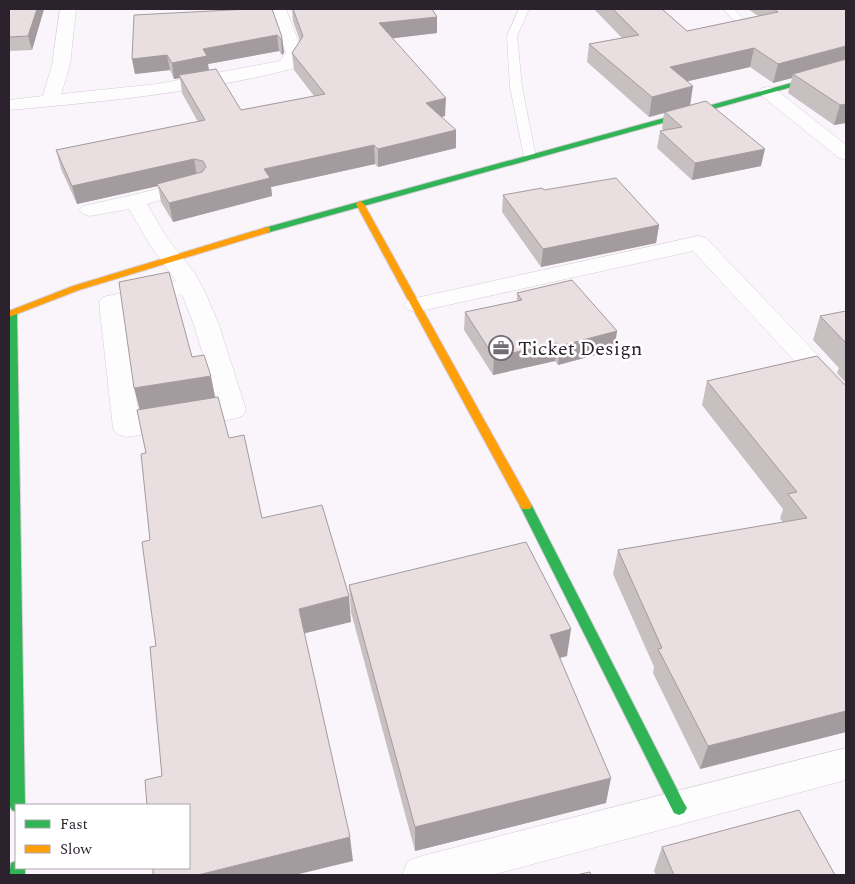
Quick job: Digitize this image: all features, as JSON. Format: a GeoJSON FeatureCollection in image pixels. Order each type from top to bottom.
{"type":"FeatureCollection","features":[{"type":"Feature","properties":{"kind":"street"},"geometry":{"type":"LineString","coordinates":[[50,102],[61,66],[68,9]]}},
{"type":"Feature","properties":{"kind":"street"},"geometry":{"type":"LineString","coordinates":[[9,105],[157,89],[252,73],[286,65],[296,53],[278,9]]}},
{"type":"Feature","properties":{"kind":"street"},"geometry":{"type":"LineString","coordinates":[[17,804],[10,314],[76,288],[250,235],[846,70]]}},
{"type":"Feature","properties":{"kind":"street"},"geometry":{"type":"LineString","coordinates":[[768,92],[846,154]]}},
{"type":"Feature","properties":{"kind":"street"},"geometry":{"type":"LineString","coordinates":[[90,210],[197,185]]}},
{"type":"Feature","properties":{"kind":"street"},"geometry":{"type":"LineString","coordinates":[[134,201],[189,285],[208,332],[232,410],[126,428],[111,302],[189,285]]}},
{"type":"Feature","properties":{"kind":"street"},"geometry":{"type":"LineString","coordinates":[[360,204],[547,544],[678,808]]}},
{"type":"Feature","properties":{"kind":"street"},"geometry":{"type":"LineString","coordinates":[[416,305],[562,271],[698,243],[846,401]]}},
{"type":"Feature","properties":{"kind":"street"},"geometry":{"type":"LineString","coordinates":[[422,875],[846,764]]}},
{"type":"Feature","properties":{"kind":"lane"},"geometry":{"type":"LineString","coordinates":[[524,9],[512,36],[516,87],[530,157]]}},
{"type":"Feature","properties":{"kind":"lane"},"geometry":{"type":"LineString","coordinates":[[728,9],[739,18]]}},
{"type":"Feature","properties":{"kind":"building"},"geometry":{"type":"Polygon","coordinates":[[[9,9],[37,9],[28,36],[9,37],[9,9]]]}},
{"type":"Feature","properties":{"kind":"building"},"geometry":{"type":"Polygon","coordinates":[[[272,9],[282,37],[281,39],[277,35],[203,49],[207,56],[172,63],[167,55],[132,59],[134,15],[272,9]]]}},
{"type":"Feature","properties":{"kind":"building"},"geometry":{"type":"Polygon","coordinates":[[[293,9],[432,9],[437,17],[379,23],[446,98],[426,103],[456,130],[378,149],[374,145],[264,169],[270,178],[169,203],[157,184],[202,172],[206,167],[203,161],[194,159],[72,186],[56,150],[205,120],[179,75],[216,69],[241,110],[325,94],[292,53],[303,36],[293,9]]]}},
{"type":"Feature","properties":{"kind":"building"},"geometry":{"type":"Polygon","coordinates":[[[613,9],[662,9],[687,31],[778,12],[774,9],[846,9],[846,46],[778,64],[754,48],[670,67],[693,86],[652,97],[589,44],[639,35],[613,9]]]}},
{"type":"Feature","properties":{"kind":"building"},"geometry":{"type":"Polygon","coordinates":[[[846,59],[846,104],[840,105],[793,74],[846,59]]]}},
{"type":"Feature","properties":{"kind":"building"},"geometry":{"type":"Polygon","coordinates":[[[706,101],[765,149],[695,163],[660,131],[682,127],[665,112],[706,101]]]}},
{"type":"Feature","properties":{"kind":"building"},"geometry":{"type":"Polygon","coordinates":[[[616,178],[659,225],[543,249],[503,195],[542,188],[544,190],[616,178]]]}},
{"type":"Feature","properties":{"kind":"building"},"geometry":{"type":"Polygon","coordinates":[[[169,272],[192,357],[204,355],[211,376],[134,388],[119,282],[169,272]]]}},
{"type":"Feature","properties":{"kind":"building"},"geometry":{"type":"Polygon","coordinates":[[[572,280],[617,331],[560,346],[557,343],[494,357],[465,312],[522,300],[517,293],[572,280]]]}},
{"type":"Feature","properties":{"kind":"building"},"geometry":{"type":"Polygon","coordinates":[[[846,311],[846,343],[820,316],[846,311]]]}},
{"type":"Feature","properties":{"kind":"building"},"geometry":{"type":"Polygon","coordinates":[[[817,356],[846,385],[846,711],[708,746],[658,649],[662,648],[618,550],[807,518],[788,494],[797,492],[707,381],[817,356]]]}},
{"type":"Feature","properties":{"kind":"building"},"geometry":{"type":"Polygon","coordinates":[[[218,397],[229,438],[244,435],[262,518],[322,505],[349,596],[299,609],[350,837],[198,875],[153,875],[153,869],[190,869],[190,804],[147,804],[145,780],[162,776],[150,647],[156,646],[142,542],[150,540],[141,454],[146,453],[137,410],[218,397]]]}},
{"type":"Feature","properties":{"kind":"building"},"geometry":{"type":"Polygon","coordinates":[[[526,542],[571,629],[550,635],[611,778],[415,827],[349,585],[526,542]]]}},
{"type":"Feature","properties":{"kind":"building"},"geometry":{"type":"Polygon","coordinates":[[[799,810],[835,875],[674,875],[662,847],[799,810]]]}},
{"type":"Feature","properties":{"kind":"building"},"geometry":{"type":"Polygon","coordinates":[[[590,872],[591,875],[576,875],[590,872]]]}},
{"type":"Feature","properties":{"kind":"traffic: fast"},"geometry":{"type":"LineString","coordinates":[[267,230],[846,70]]}},
{"type":"Feature","properties":{"kind":"traffic: fast"},"geometry":{"type":"LineString","coordinates":[[12,313],[17,804]]}},
{"type":"Feature","properties":{"kind":"traffic: fast"},"geometry":{"type":"LineString","coordinates":[[526,506],[679,808]]}},
{"type":"Feature","properties":{"kind":"traffic: fast"},"geometry":{"type":"LineString","coordinates":[[17,869],[17,875]]}},
{"type":"Feature","properties":{"kind":"traffic: slow"},"geometry":{"type":"LineString","coordinates":[[360,204],[526,506]]}},
{"type":"Feature","properties":{"kind":"traffic: slow"},"geometry":{"type":"LineString","coordinates":[[9,314],[76,288],[267,230]]}},
{"type":"Feature","properties":{"kind":"place","name":"Ticket Design"},"geometry":{"type":"Point","coordinates":[501,348]}}]}
